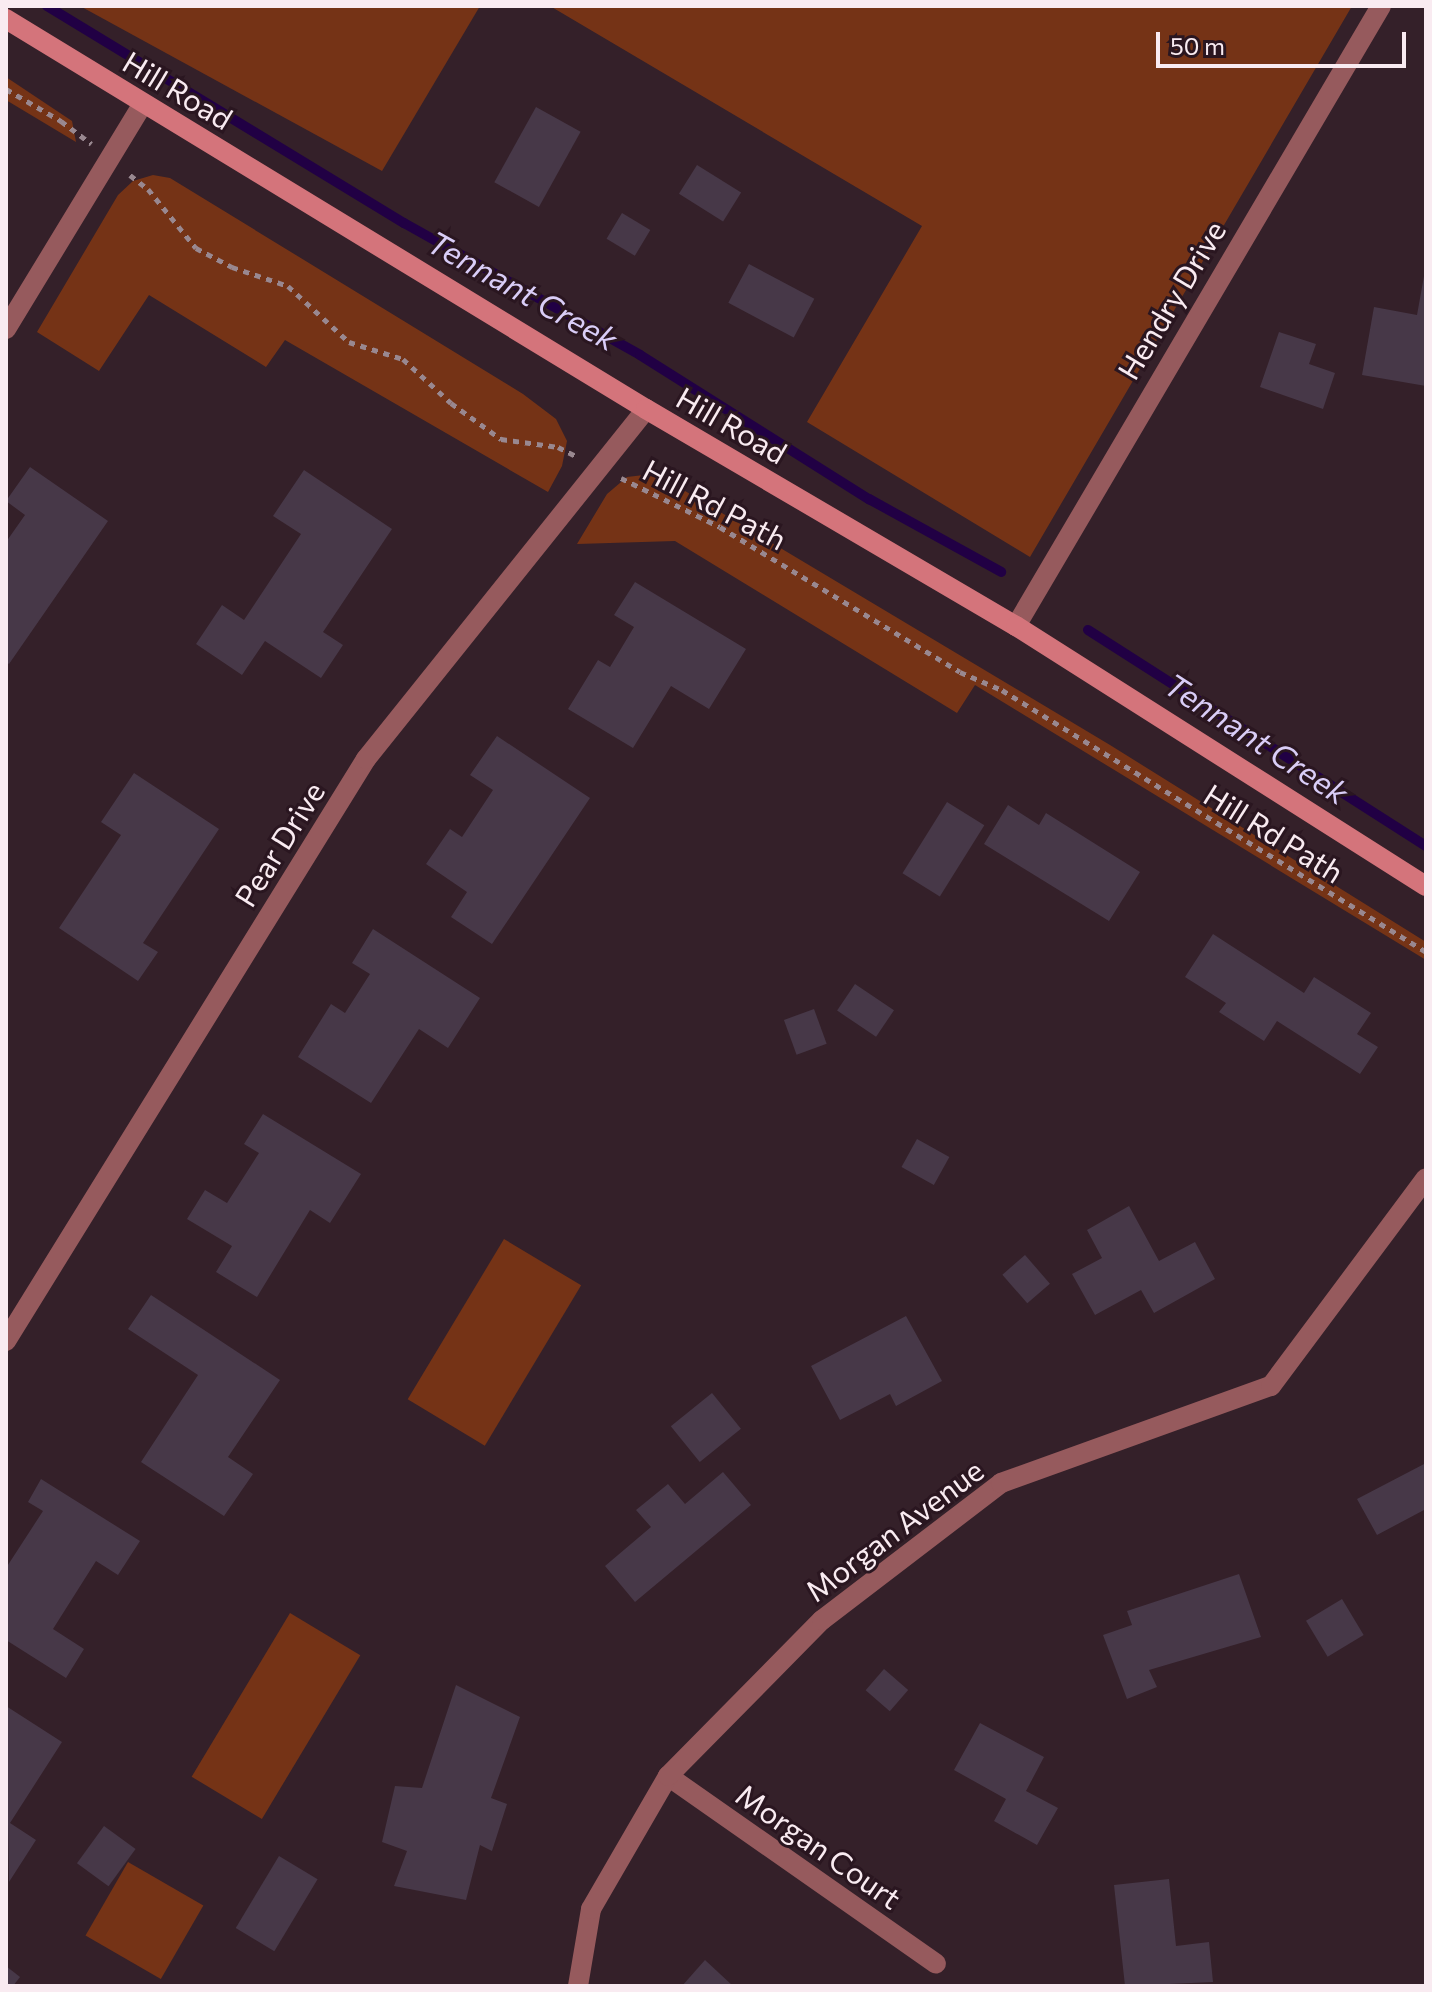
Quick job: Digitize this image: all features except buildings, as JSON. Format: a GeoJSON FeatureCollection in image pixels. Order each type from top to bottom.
{"type":"FeatureCollection","features":[{"type":"Feature","properties":{"kind":"main road","name":"Hill Road"},"geometry":{"type":"LineString","coordinates":[[6,19],[646,409],[1016,626],[1426,886]]}},
{"type":"Feature","properties":{"kind":"street","name":"Hendry Drive"},"geometry":{"type":"LineString","coordinates":[[1016,626],[1381,6]]}},
{"type":"Feature","properties":{"kind":"street"},"geometry":{"type":"LineString","coordinates":[[6,329],[143,104]]}},
{"type":"Feature","properties":{"kind":"street","name":"Pear Drive"},"geometry":{"type":"LineString","coordinates":[[6,1341],[366,759],[646,409]]}},
{"type":"Feature","properties":{"kind":"street","name":"Morgan Avenue"},"geometry":{"type":"LineString","coordinates":[[578,1986],[591,1909],[668,1776],[822,1620],[1001,1483],[1271,1386],[1426,1178]]}},
{"type":"Feature","properties":{"kind":"street","name":"Morgan Court"},"geometry":{"type":"LineString","coordinates":[[668,1776],[936,1964]]}},
{"type":"Feature","properties":{"kind":"path"},"geometry":{"type":"LineString","coordinates":[[6,89],[61,121],[99,150]]}},
{"type":"Feature","properties":{"kind":"path"},"geometry":{"type":"LineString","coordinates":[[123,170],[148,189],[196,248],[232,267],[288,286],[349,342],[403,359],[451,403],[501,439],[558,447],[585,460]]}},
{"type":"Feature","properties":{"kind":"path","name":"Hill Rd Path"},"geometry":{"type":"LineString","coordinates":[[612,474],[720,527],[960,672],[1002,690],[1426,952]]}},
{"type":"Feature","properties":{"kind":"shaded area"},"geometry":{"type":"Polygon","coordinates":[[[80,6],[480,6],[382,171],[80,6]]]}},
{"type":"Feature","properties":{"kind":"shaded area"},"geometry":{"type":"Polygon","coordinates":[[[550,6],[1352,6],[1030,557],[807,422],[922,226],[550,6]]]}},
{"type":"Feature","properties":{"kind":"shaded area"},"geometry":{"type":"Polygon","coordinates":[[[6,77],[72,121],[76,142],[6,100],[6,77]]]}},
{"type":"Feature","properties":{"kind":"shaded area"},"geometry":{"type":"Polygon","coordinates":[[[153,175],[170,178],[523,394],[556,419],[567,441],[562,466],[548,492],[285,340],[266,367],[149,295],[99,371],[37,332],[118,195],[133,181],[153,175]]]}},
{"type":"Feature","properties":{"kind":"shaded area"},"geometry":{"type":"Polygon","coordinates":[[[644,475],[665,479],[1110,745],[1426,942],[1426,960],[975,685],[957,713],[675,541],[577,544],[607,494],[627,477],[644,475]]]}},
{"type":"Feature","properties":{"kind":"shaded area"},"geometry":{"type":"Polygon","coordinates":[[[504,1239],[581,1285],[485,1446],[408,1399],[504,1239]]]}},
{"type":"Feature","properties":{"kind":"shaded area"},"geometry":{"type":"Polygon","coordinates":[[[290,1613],[360,1655],[262,1819],[192,1777],[290,1613]]]}},
{"type":"Feature","properties":{"kind":"shaded area"},"geometry":{"type":"Polygon","coordinates":[[[128,1862],[203,1906],[161,1979],[86,1936],[128,1862]]]}},
{"type":"Feature","properties":{"kind":"waterway","name":"Tennant Creek"},"geometry":{"type":"LineString","coordinates":[[47,6],[404,223],[640,355],[869,499],[1001,572]]}},
{"type":"Feature","properties":{"kind":"waterway","name":"Tennant Creek"},"geometry":{"type":"LineString","coordinates":[[1088,630],[1426,846]]}}]}
